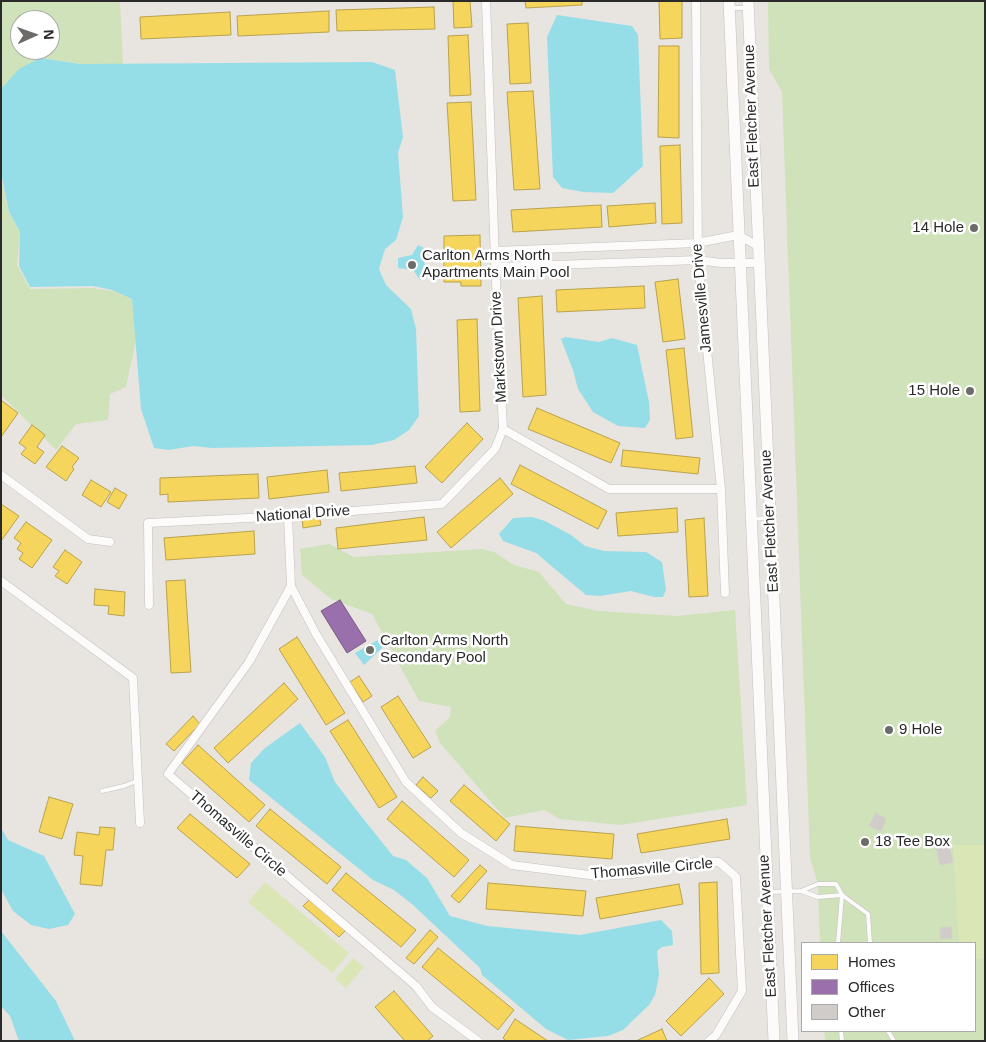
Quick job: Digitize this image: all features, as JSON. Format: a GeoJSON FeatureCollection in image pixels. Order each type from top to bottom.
{"type":"FeatureCollection","features":[{"type":"Feature","properties":{"kind":"main road","name":"East Fletcher Avenue"},"geometry":{"type":"LineString","coordinates":[[748,4],[793,1041]]}},
{"type":"Feature","properties":{"kind":"main road","name":"East Fletcher Avenue"},"geometry":{"type":"LineString","coordinates":[[729,5],[774,1041]]}},
{"type":"Feature","properties":{"kind":"street","name":"Markstown Drive"},"geometry":{"type":"LineString","coordinates":[[486,1],[494,251],[503,429]]}},
{"type":"Feature","properties":{"kind":"street","name":"Jamesville Drive"},"geometry":{"type":"LineString","coordinates":[[696,1],[697,243],[721,489],[725,593]]}},
{"type":"Feature","properties":{"kind":"street"},"geometry":{"type":"LineString","coordinates":[[494,251],[697,243],[738,235],[758,246]]}},
{"type":"Feature","properties":{"kind":"street"},"geometry":{"type":"LineString","coordinates":[[495,267],[698,260],[740,264],[758,263]]}},
{"type":"Feature","properties":{"kind":"street"},"geometry":{"type":"LineString","coordinates":[[503,429],[609,489],[721,489]]}},
{"type":"Feature","properties":{"kind":"street","name":"National Drive"},"geometry":{"type":"LineString","coordinates":[[149,605],[148,523],[288,516],[442,504],[495,449],[503,429]]}},
{"type":"Feature","properties":{"kind":"street"},"geometry":{"type":"LineString","coordinates":[[1,475],[88,539],[110,542]]}},
{"type":"Feature","properties":{"kind":"street","name":"Thomasville Circle"},"geometry":{"type":"LineString","coordinates":[[288,516],[291,586],[316,634],[406,782],[461,833],[512,865],[597,876],[632,874],[701,861],[719,862],[736,876],[742,992],[716,1035],[709,1041]]}},
{"type":"Feature","properties":{"kind":"street"},"geometry":{"type":"LineString","coordinates":[[1,581],[133,678],[140,823]]}},
{"type":"Feature","properties":{"kind":"street","name":"Thomasville Circle"},"geometry":{"type":"LineString","coordinates":[[291,586],[249,662],[168,774],[416,986],[432,1007],[478,1041]]}},
{"type":"Feature","properties":{"kind":"lane"},"geometry":{"type":"LineString","coordinates":[[729,5],[748,4]]}},
{"type":"Feature","properties":{"kind":"lane"},"geometry":{"type":"LineString","coordinates":[[750,519],[770,518]]}},
{"type":"Feature","properties":{"kind":"lane"},"geometry":{"type":"LineString","coordinates":[[102,791],[124,786],[138,780]]}},
{"type":"Feature","properties":{"kind":"lane"},"geometry":{"type":"LineString","coordinates":[[767,892],[801,890],[818,884],[836,884],[842,895],[868,914],[870,942]]}},
{"type":"Feature","properties":{"kind":"lane"},"geometry":{"type":"LineString","coordinates":[[801,890],[818,897],[842,895]]}},
{"type":"Feature","properties":{"kind":"lane"},"geometry":{"type":"LineString","coordinates":[[838,942],[842,895]]}},
{"type":"Feature","properties":{"kind":"green space"},"geometry":{"type":"Polygon","coordinates":[[[115,1],[120,3],[123,64],[83,64],[54,60],[60,60],[60,10],[10,10],[10,60],[36,60],[19,70],[1,90],[1,2],[115,1]]]}},
{"type":"Feature","properties":{"kind":"green space"},"geometry":{"type":"Polygon","coordinates":[[[768,1],[985,1],[985,1041],[825,1041],[824,1032],[976,1032],[976,942],[820,942],[818,884],[810,858],[782,92],[769,69],[768,1]]]}},
{"type":"Feature","properties":{"kind":"green space"},"geometry":{"type":"Polygon","coordinates":[[[1,177],[9,213],[20,232],[17,265],[30,289],[92,288],[114,291],[132,299],[136,340],[126,387],[110,394],[108,420],[76,424],[56,450],[1,395],[1,177]]]}},
{"type":"Feature","properties":{"kind":"green space"},"geometry":{"type":"Polygon","coordinates":[[[329,544],[354,557],[482,549],[494,552],[514,565],[539,572],[566,604],[598,611],[677,616],[735,610],[747,805],[620,825],[560,819],[544,810],[505,818],[440,743],[435,731],[450,717],[451,707],[419,701],[372,614],[331,599],[302,575],[300,549],[329,544]]]}},
{"type":"Feature","properties":{"kind":"green space"},"geometry":{"type":"Polygon","coordinates":[[[953,845],[985,845],[985,958],[976,959],[976,942],[959,942],[953,845]]]}},
{"type":"Feature","properties":{"kind":"green space"},"geometry":{"type":"Polygon","coordinates":[[[265,882],[349,953],[332,973],[248,902],[265,882]]]}},
{"type":"Feature","properties":{"kind":"green space"},"geometry":{"type":"Polygon","coordinates":[[[353,958],[364,967],[346,988],[335,979],[353,958]]]}},
{"type":"Feature","properties":{"kind":"water"},"geometry":{"type":"Polygon","coordinates":[[[557,15],[632,26],[638,35],[643,166],[613,193],[583,192],[562,188],[553,177],[547,37],[557,15]]]}},
{"type":"Feature","properties":{"kind":"water"},"geometry":{"type":"Polygon","coordinates":[[[36,60],[54,60],[81,64],[372,62],[395,70],[403,137],[398,153],[403,217],[396,240],[385,249],[379,269],[386,285],[411,309],[416,329],[419,416],[409,430],[394,440],[372,445],[212,448],[193,446],[169,450],[154,448],[141,409],[132,299],[112,290],[93,286],[30,287],[19,266],[20,232],[9,212],[1,173],[1,89],[19,69],[36,60]]]}},
{"type":"Feature","properties":{"kind":"water","name":"Carlton Arms North Apartments Main Pool"},"geometry":{"type":"Polygon","coordinates":[[[418,245],[428,250],[424,262],[429,274],[420,280],[413,270],[398,268],[398,258],[412,255],[418,245]]]}},
{"type":"Feature","properties":{"kind":"water"},"geometry":{"type":"Polygon","coordinates":[[[566,337],[599,342],[612,338],[637,345],[649,402],[650,420],[645,428],[618,426],[593,412],[578,389],[561,339],[566,337]]]}},
{"type":"Feature","properties":{"kind":"water"},"geometry":{"type":"Polygon","coordinates":[[[532,517],[545,521],[571,535],[585,546],[604,551],[646,552],[662,562],[666,590],[663,597],[654,597],[631,591],[600,596],[586,595],[536,553],[503,541],[499,534],[513,518],[532,517]]]}},
{"type":"Feature","properties":{"kind":"water","name":"Carlton Arms North Secondary Pool"},"geometry":{"type":"Polygon","coordinates":[[[378,640],[383,647],[364,665],[355,653],[378,640]]]}},
{"type":"Feature","properties":{"kind":"water"},"geometry":{"type":"Polygon","coordinates":[[[300,723],[325,757],[335,782],[354,807],[393,856],[406,860],[427,878],[450,916],[487,926],[580,935],[661,920],[672,931],[673,945],[662,947],[657,951],[659,975],[655,995],[649,1005],[623,1030],[608,1036],[568,1040],[546,1029],[482,975],[480,968],[413,905],[394,890],[373,880],[249,780],[251,763],[265,748],[300,723]]]}},
{"type":"Feature","properties":{"kind":"water"},"geometry":{"type":"Polygon","coordinates":[[[1,828],[8,840],[44,856],[75,914],[68,925],[49,929],[31,925],[13,911],[1,889],[1,828]]]}},
{"type":"Feature","properties":{"kind":"water"},"geometry":{"type":"Polygon","coordinates":[[[1,931],[56,1001],[75,1041],[19,1041],[10,1016],[1,1006],[1,931]]]}},
{"type":"Feature","properties":{"kind":"building: Homes"},"geometry":{"type":"Polygon","coordinates":[[[453,1],[470,1],[472,27],[454,28],[453,1]]]}},
{"type":"Feature","properties":{"kind":"building: Homes"},"geometry":{"type":"Polygon","coordinates":[[[525,1],[582,1],[582,5],[526,8],[525,1]]]}},
{"type":"Feature","properties":{"kind":"building: Homes"},"geometry":{"type":"Polygon","coordinates":[[[659,1],[682,1],[682,38],[660,39],[659,1]]]}},
{"type":"Feature","properties":{"kind":"building: Homes"},"geometry":{"type":"Polygon","coordinates":[[[434,7],[435,29],[337,31],[336,10],[434,7]]]}},
{"type":"Feature","properties":{"kind":"building: Homes"},"geometry":{"type":"Polygon","coordinates":[[[329,11],[329,32],[238,36],[237,16],[329,11]]]}},
{"type":"Feature","properties":{"kind":"building: Homes"},"geometry":{"type":"Polygon","coordinates":[[[230,12],[231,35],[141,39],[140,17],[230,12]]]}},
{"type":"Feature","properties":{"kind":"building: Homes"},"geometry":{"type":"Polygon","coordinates":[[[528,23],[531,83],[510,84],[507,24],[528,23]]]}},
{"type":"Feature","properties":{"kind":"building: Homes"},"geometry":{"type":"Polygon","coordinates":[[[468,35],[471,95],[450,96],[448,36],[468,35]]]}},
{"type":"Feature","properties":{"kind":"building: Homes"},"geometry":{"type":"Polygon","coordinates":[[[659,46],[679,46],[679,138],[658,137],[659,46]]]}},
{"type":"Feature","properties":{"kind":"building: Homes"},"geometry":{"type":"Polygon","coordinates":[[[533,91],[540,189],[514,190],[507,92],[533,91]]]}},
{"type":"Feature","properties":{"kind":"building: Homes"},"geometry":{"type":"Polygon","coordinates":[[[471,102],[476,200],[453,201],[447,103],[471,102]]]}},
{"type":"Feature","properties":{"kind":"building: Homes"},"geometry":{"type":"Polygon","coordinates":[[[680,145],[682,223],[662,224],[660,146],[680,145]]]}},
{"type":"Feature","properties":{"kind":"building: Homes"},"geometry":{"type":"Polygon","coordinates":[[[655,203],[656,223],[609,227],[607,206],[655,203]]]}},
{"type":"Feature","properties":{"kind":"building: Homes"},"geometry":{"type":"Polygon","coordinates":[[[601,205],[602,227],[513,232],[511,210],[601,205]]]}},
{"type":"Feature","properties":{"kind":"building: Homes"},"geometry":{"type":"Polygon","coordinates":[[[480,235],[481,286],[461,286],[461,282],[444,282],[444,236],[480,235]]]}},
{"type":"Feature","properties":{"kind":"building: Homes"},"geometry":{"type":"Polygon","coordinates":[[[678,279],[685,339],[663,342],[655,282],[678,279]]]}},
{"type":"Feature","properties":{"kind":"building: Homes"},"geometry":{"type":"Polygon","coordinates":[[[644,286],[645,308],[557,312],[556,290],[644,286]]]}},
{"type":"Feature","properties":{"kind":"building: Homes"},"geometry":{"type":"Polygon","coordinates":[[[542,296],[546,395],[523,397],[518,298],[542,296]]]}},
{"type":"Feature","properties":{"kind":"building: Homes"},"geometry":{"type":"Polygon","coordinates":[[[477,319],[480,411],[460,412],[457,320],[477,319]]]}},
{"type":"Feature","properties":{"kind":"building: Homes"},"geometry":{"type":"Polygon","coordinates":[[[684,348],[693,437],[676,439],[666,350],[684,348]]]}},
{"type":"Feature","properties":{"kind":"building: Homes"},"geometry":{"type":"Polygon","coordinates":[[[1,400],[18,413],[1,437],[1,400]]]}},
{"type":"Feature","properties":{"kind":"building: Homes"},"geometry":{"type":"Polygon","coordinates":[[[537,408],[620,443],[611,463],[528,429],[537,408]]]}},
{"type":"Feature","properties":{"kind":"building: Homes"},"geometry":{"type":"Polygon","coordinates":[[[467,423],[483,439],[442,483],[425,467],[467,423]]]}},
{"type":"Feature","properties":{"kind":"building: Homes"},"geometry":{"type":"Polygon","coordinates":[[[32,425],[45,435],[37,447],[44,452],[35,464],[21,454],[26,448],[19,443],[32,425]]]}},
{"type":"Feature","properties":{"kind":"building: Homes"},"geometry":{"type":"Polygon","coordinates":[[[62,446],[79,458],[72,467],[74,469],[66,481],[46,467],[62,446]]]}},
{"type":"Feature","properties":{"kind":"building: Homes"},"geometry":{"type":"Polygon","coordinates":[[[623,450],[700,458],[698,474],[621,466],[623,450]]]}},
{"type":"Feature","properties":{"kind":"building: Homes"},"geometry":{"type":"Polygon","coordinates":[[[520,465],[607,511],[598,529],[511,484],[520,465]]]}},
{"type":"Feature","properties":{"kind":"building: Homes"},"geometry":{"type":"Polygon","coordinates":[[[415,466],[417,483],[341,491],[339,473],[415,466]]]}},
{"type":"Feature","properties":{"kind":"building: Homes"},"geometry":{"type":"Polygon","coordinates":[[[327,470],[329,492],[269,499],[267,477],[327,470]]]}},
{"type":"Feature","properties":{"kind":"building: Homes"},"geometry":{"type":"Polygon","coordinates":[[[258,474],[259,498],[168,502],[168,494],[160,495],[160,478],[258,474]]]}},
{"type":"Feature","properties":{"kind":"building: Homes"},"geometry":{"type":"Polygon","coordinates":[[[500,478],[513,494],[451,548],[437,532],[500,478]]]}},
{"type":"Feature","properties":{"kind":"building: Homes"},"geometry":{"type":"Polygon","coordinates":[[[91,480],[111,492],[101,507],[82,495],[91,480]]]}},
{"type":"Feature","properties":{"kind":"building: Homes"},"geometry":{"type":"Polygon","coordinates":[[[115,488],[127,495],[119,509],[107,502],[115,488]]]}},
{"type":"Feature","properties":{"kind":"building: Homes"},"geometry":{"type":"Polygon","coordinates":[[[1,504],[19,516],[1,541],[1,504]]]}},
{"type":"Feature","properties":{"kind":"building: Homes"},"geometry":{"type":"Polygon","coordinates":[[[677,508],[678,532],[618,536],[616,513],[677,508]]]}},
{"type":"Feature","properties":{"kind":"building: Homes"},"geometry":{"type":"Polygon","coordinates":[[[319,515],[321,525],[303,528],[302,517],[319,515]]]}},
{"type":"Feature","properties":{"kind":"building: Homes"},"geometry":{"type":"Polygon","coordinates":[[[424,517],[427,540],[338,549],[336,528],[424,517]]]}},
{"type":"Feature","properties":{"kind":"building: Homes"},"geometry":{"type":"Polygon","coordinates":[[[704,518],[708,596],[689,597],[685,520],[704,518]]]}},
{"type":"Feature","properties":{"kind":"building: Homes"},"geometry":{"type":"Polygon","coordinates":[[[26,522],[52,540],[32,568],[19,559],[23,553],[17,549],[21,543],[14,538],[26,522]]]}},
{"type":"Feature","properties":{"kind":"building: Homes"},"geometry":{"type":"Polygon","coordinates":[[[254,531],[255,554],[166,560],[164,538],[254,531]]]}},
{"type":"Feature","properties":{"kind":"building: Homes"},"geometry":{"type":"Polygon","coordinates":[[[65,550],[82,562],[67,584],[55,576],[59,571],[53,567],[65,550]]]}},
{"type":"Feature","properties":{"kind":"building: Homes"},"geometry":{"type":"Polygon","coordinates":[[[185,580],[191,672],[171,673],[166,581],[185,580]]]}},
{"type":"Feature","properties":{"kind":"building: Homes"},"geometry":{"type":"Polygon","coordinates":[[[95,589],[125,592],[124,616],[108,614],[109,606],[94,605],[95,589]]]}},
{"type":"Feature","properties":{"kind":"building: Homes"},"geometry":{"type":"Polygon","coordinates":[[[297,637],[345,713],[326,725],[279,649],[297,637]]]}},
{"type":"Feature","properties":{"kind":"building: Homes"},"geometry":{"type":"Polygon","coordinates":[[[359,676],[372,696],[363,702],[350,682],[359,676]]]}},
{"type":"Feature","properties":{"kind":"building: Homes"},"geometry":{"type":"Polygon","coordinates":[[[284,683],[298,699],[228,763],[214,748],[284,683]]]}},
{"type":"Feature","properties":{"kind":"building: Homes"},"geometry":{"type":"Polygon","coordinates":[[[398,696],[431,747],[413,758],[381,707],[398,696]]]}},
{"type":"Feature","properties":{"kind":"building: Homes"},"geometry":{"type":"Polygon","coordinates":[[[193,716],[200,724],[174,751],[166,744],[193,716]]]}},
{"type":"Feature","properties":{"kind":"building: Homes"},"geometry":{"type":"Polygon","coordinates":[[[348,720],[397,797],[379,808],[330,731],[348,720]]]}},
{"type":"Feature","properties":{"kind":"building: Homes"},"geometry":{"type":"Polygon","coordinates":[[[198,745],[265,805],[249,822],[182,763],[198,745]]]}},
{"type":"Feature","properties":{"kind":"building: Homes"},"geometry":{"type":"Polygon","coordinates":[[[423,777],[438,791],[431,798],[416,785],[423,777]]]}},
{"type":"Feature","properties":{"kind":"building: Homes"},"geometry":{"type":"Polygon","coordinates":[[[464,785],[510,824],[496,841],[450,801],[464,785]]]}},
{"type":"Feature","properties":{"kind":"building: Homes"},"geometry":{"type":"Polygon","coordinates":[[[49,797],[73,804],[62,839],[39,832],[49,797]]]}},
{"type":"Feature","properties":{"kind":"building: Homes"},"geometry":{"type":"Polygon","coordinates":[[[402,801],[469,860],[454,877],[387,819],[402,801]]]}},
{"type":"Feature","properties":{"kind":"building: Homes"},"geometry":{"type":"Polygon","coordinates":[[[270,809],[341,867],[327,884],[256,826],[270,809]]]}},
{"type":"Feature","properties":{"kind":"building: Homes"},"geometry":{"type":"Polygon","coordinates":[[[190,814],[250,864],[237,878],[177,828],[190,814]]]}},
{"type":"Feature","properties":{"kind":"building: Homes"},"geometry":{"type":"Polygon","coordinates":[[[727,819],[730,839],[641,853],[637,834],[727,819]]]}},
{"type":"Feature","properties":{"kind":"building: Homes"},"geometry":{"type":"Polygon","coordinates":[[[516,826],[614,834],[612,859],[514,851],[516,826]]]}},
{"type":"Feature","properties":{"kind":"building: Homes"},"geometry":{"type":"Polygon","coordinates":[[[100,827],[115,828],[113,850],[106,850],[102,886],[80,884],[83,856],[74,855],[77,832],[99,835],[100,827]]]}},
{"type":"Feature","properties":{"kind":"building: Homes"},"geometry":{"type":"Polygon","coordinates":[[[480,865],[487,871],[459,903],[451,896],[480,865]]]}},
{"type":"Feature","properties":{"kind":"building: Homes"},"geometry":{"type":"Polygon","coordinates":[[[346,873],[416,930],[401,947],[332,890],[346,873]]]}},
{"type":"Feature","properties":{"kind":"building: Homes"},"geometry":{"type":"Polygon","coordinates":[[[717,882],[719,973],[701,974],[699,883],[717,882]]]}},
{"type":"Feature","properties":{"kind":"building: Homes"},"geometry":{"type":"Polygon","coordinates":[[[488,883],[586,891],[583,916],[486,909],[488,883]]]}},
{"type":"Feature","properties":{"kind":"building: Homes"},"geometry":{"type":"Polygon","coordinates":[[[679,884],[683,904],[600,919],[596,898],[679,884]]]}},
{"type":"Feature","properties":{"kind":"building: Homes"},"geometry":{"type":"Polygon","coordinates":[[[310,899],[346,930],[339,937],[303,906],[310,899]]]}},
{"type":"Feature","properties":{"kind":"building: Homes"},"geometry":{"type":"Polygon","coordinates":[[[430,930],[438,937],[414,964],[406,958],[430,930]]]}},
{"type":"Feature","properties":{"kind":"building: Homes"},"geometry":{"type":"Polygon","coordinates":[[[438,948],[514,1010],[498,1030],[422,967],[438,948]]]}},
{"type":"Feature","properties":{"kind":"building: Homes"},"geometry":{"type":"Polygon","coordinates":[[[709,978],[724,994],[681,1036],[666,1021],[709,978]]]}},
{"type":"Feature","properties":{"kind":"building: Homes"},"geometry":{"type":"Polygon","coordinates":[[[394,991],[433,1036],[427,1041],[405,1041],[375,1007],[394,991]]]}},
{"type":"Feature","properties":{"kind":"building: Homes"},"geometry":{"type":"Polygon","coordinates":[[[515,1019],[548,1041],[506,1041],[503,1038],[515,1019]]]}},
{"type":"Feature","properties":{"kind":"building: Homes"},"geometry":{"type":"Polygon","coordinates":[[[662,1029],[667,1041],[636,1041],[662,1029]]]}},
{"type":"Feature","properties":{"kind":"building: Offices"},"geometry":{"type":"Polygon","coordinates":[[[340,600],[366,641],[347,653],[321,611],[340,600]]]}},
{"type":"Feature","properties":{"kind":"building: Other"},"geometry":{"type":"Polygon","coordinates":[[[876,813],[886,819],[881,831],[869,826],[876,813]]]}},
{"type":"Feature","properties":{"kind":"building: Other"},"geometry":{"type":"Polygon","coordinates":[[[949,844],[953,862],[940,865],[936,847],[949,844]]]}},
{"type":"Feature","properties":{"kind":"building: Other"},"geometry":{"type":"Polygon","coordinates":[[[951,927],[952,938],[941,939],[940,928],[951,927]]]}},
{"type":"Feature","properties":{"kind":"place","name":"14 Hole"},"geometry":{"type":"Point","coordinates":[974,228]}},
{"type":"Feature","properties":{"kind":"place","name":"Carlton Arms North Apartments Main Pool"},"geometry":{"type":"Point","coordinates":[412,265]}},
{"type":"Feature","properties":{"kind":"place","name":"15 Hole"},"geometry":{"type":"Point","coordinates":[970,391]}},
{"type":"Feature","properties":{"kind":"place","name":"Carlton Arms North Secondary Pool"},"geometry":{"type":"Point","coordinates":[370,650]}},
{"type":"Feature","properties":{"kind":"place","name":"9 Hole"},"geometry":{"type":"Point","coordinates":[889,730]}},
{"type":"Feature","properties":{"kind":"place","name":"18 Tee Box"},"geometry":{"type":"Point","coordinates":[865,842]}}]}
